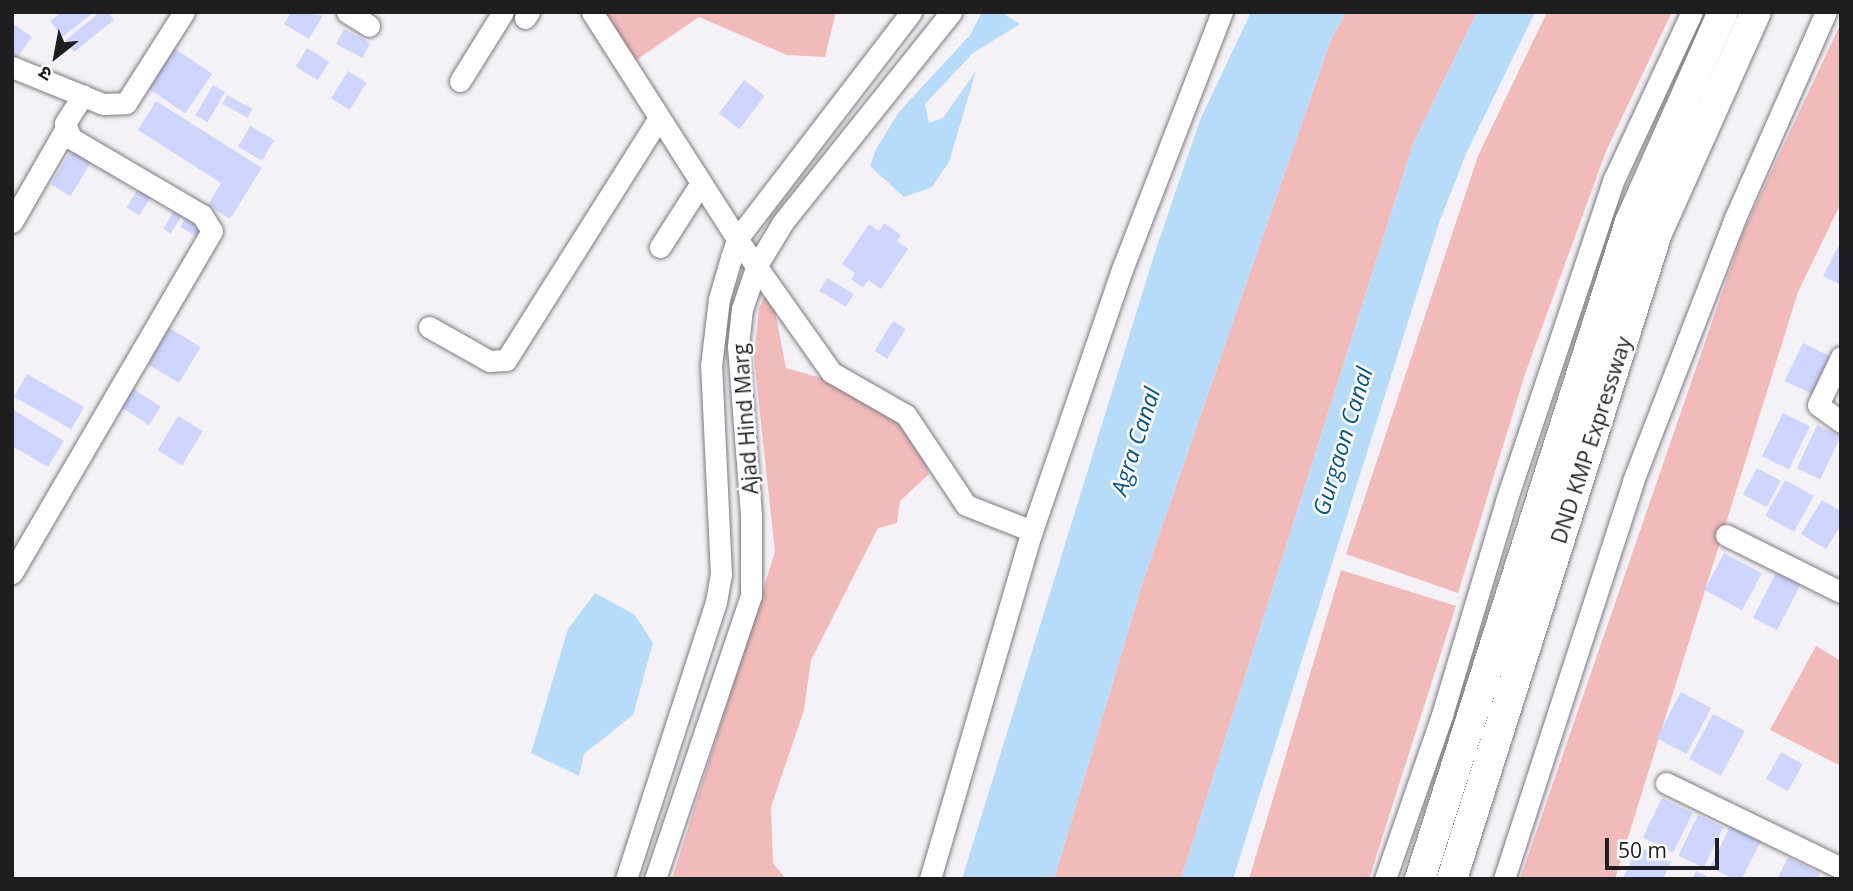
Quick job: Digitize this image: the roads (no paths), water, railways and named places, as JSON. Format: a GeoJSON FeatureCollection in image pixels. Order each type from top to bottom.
{"type":"FeatureCollection","features":[{"type":"Feature","properties":{"kind":"highway","name":"DND KMP Expressway"},"geometry":{"type":"LineString","coordinates":[[1420,879],[1630,222],[1723,12]]}},
{"type":"Feature","properties":{"kind":"highway","name":"DND KMP Expressway"},"geometry":{"type":"LineString","coordinates":[[1452,879],[1657,233],[1756,12]]}},
{"type":"Feature","properties":{"kind":"street"},"geometry":{"type":"LineString","coordinates":[[12,67],[103,104],[126,103],[184,12]]}},
{"type":"Feature","properties":{"kind":"street"},"geometry":{"type":"LineString","coordinates":[[346,12],[369,26]]}},
{"type":"Feature","properties":{"kind":"street"},"geometry":{"type":"LineString","coordinates":[[460,81],[503,12]]}},
{"type":"Feature","properties":{"kind":"street"},"geometry":{"type":"LineString","coordinates":[[592,12],[737,239],[831,372],[906,415],[966,505],[1032,531]]}},
{"type":"Feature","properties":{"kind":"street"},"geometry":{"type":"LineString","coordinates":[[626,879],[716,602],[721,575],[720,497],[711,366],[719,299],[737,239],[911,12]]}},
{"type":"Feature","properties":{"kind":"street","name":"Ajad Hind Marg"},"geometry":{"type":"LineString","coordinates":[[655,879],[751,596],[751,515],[738,346],[742,309],[757,265],[783,222],[951,12]]}},
{"type":"Feature","properties":{"kind":"street"},"geometry":{"type":"LineString","coordinates":[[930,879],[1032,531],[1123,267],[1222,12]]}},
{"type":"Feature","properties":{"kind":"street"},"geometry":{"type":"LineString","coordinates":[[1385,879],[1442,715],[1506,501],[1614,179],[1692,12]]}},
{"type":"Feature","properties":{"kind":"street"},"geometry":{"type":"LineString","coordinates":[[1504,879],[1633,481],[1735,218],[1826,12]]}},
{"type":"Feature","properties":{"kind":"street"},"geometry":{"type":"LineString","coordinates":[[12,222],[83,96]]}},
{"type":"Feature","properties":{"kind":"street"},"geometry":{"type":"LineString","coordinates":[[429,327],[489,361],[506,360],[659,118]]}},
{"type":"Feature","properties":{"kind":"street"},"geometry":{"type":"LineString","coordinates":[[12,573],[212,231],[202,215],[65,130]]}},
{"type":"Feature","properties":{"kind":"street"},"geometry":{"type":"LineString","coordinates":[[660,247],[701,183]]}},
{"type":"Feature","properties":{"kind":"street"},"geometry":{"type":"LineString","coordinates":[[1841,357],[1818,405],[1841,422]]}},
{"type":"Feature","properties":{"kind":"street"},"geometry":{"type":"LineString","coordinates":[[1726,534],[1841,592]]}},
{"type":"Feature","properties":{"kind":"street"},"geometry":{"type":"LineString","coordinates":[[1667,783],[1841,868]]}},
{"type":"Feature","properties":{"kind":"water"},"geometry":{"type":"Polygon","coordinates":[[[982,12],[1001,12],[1020,24],[973,53],[925,104],[929,123],[943,118],[976,71],[949,162],[932,187],[904,197],[870,166],[876,149],[899,112],[970,35],[982,12]]]}},
{"type":"Feature","properties":{"kind":"water","name":"Agra Canal"},"geometry":{"type":"Polygon","coordinates":[[[1251,12],[1346,12],[1330,42],[1143,581],[1054,879],[962,879],[1155,252],[1200,120],[1251,12]]]}},
{"type":"Feature","properties":{"kind":"water","name":"Gurgaon Canal"},"geometry":{"type":"Polygon","coordinates":[[[1477,12],[1535,12],[1466,154],[1440,220],[1233,879],[1181,879],[1413,144],[1477,12]]]}},
{"type":"Feature","properties":{"kind":"water"},"geometry":{"type":"Polygon","coordinates":[[[595,593],[635,615],[653,643],[633,715],[584,754],[579,776],[531,753],[568,629],[595,593]]]}}]}
